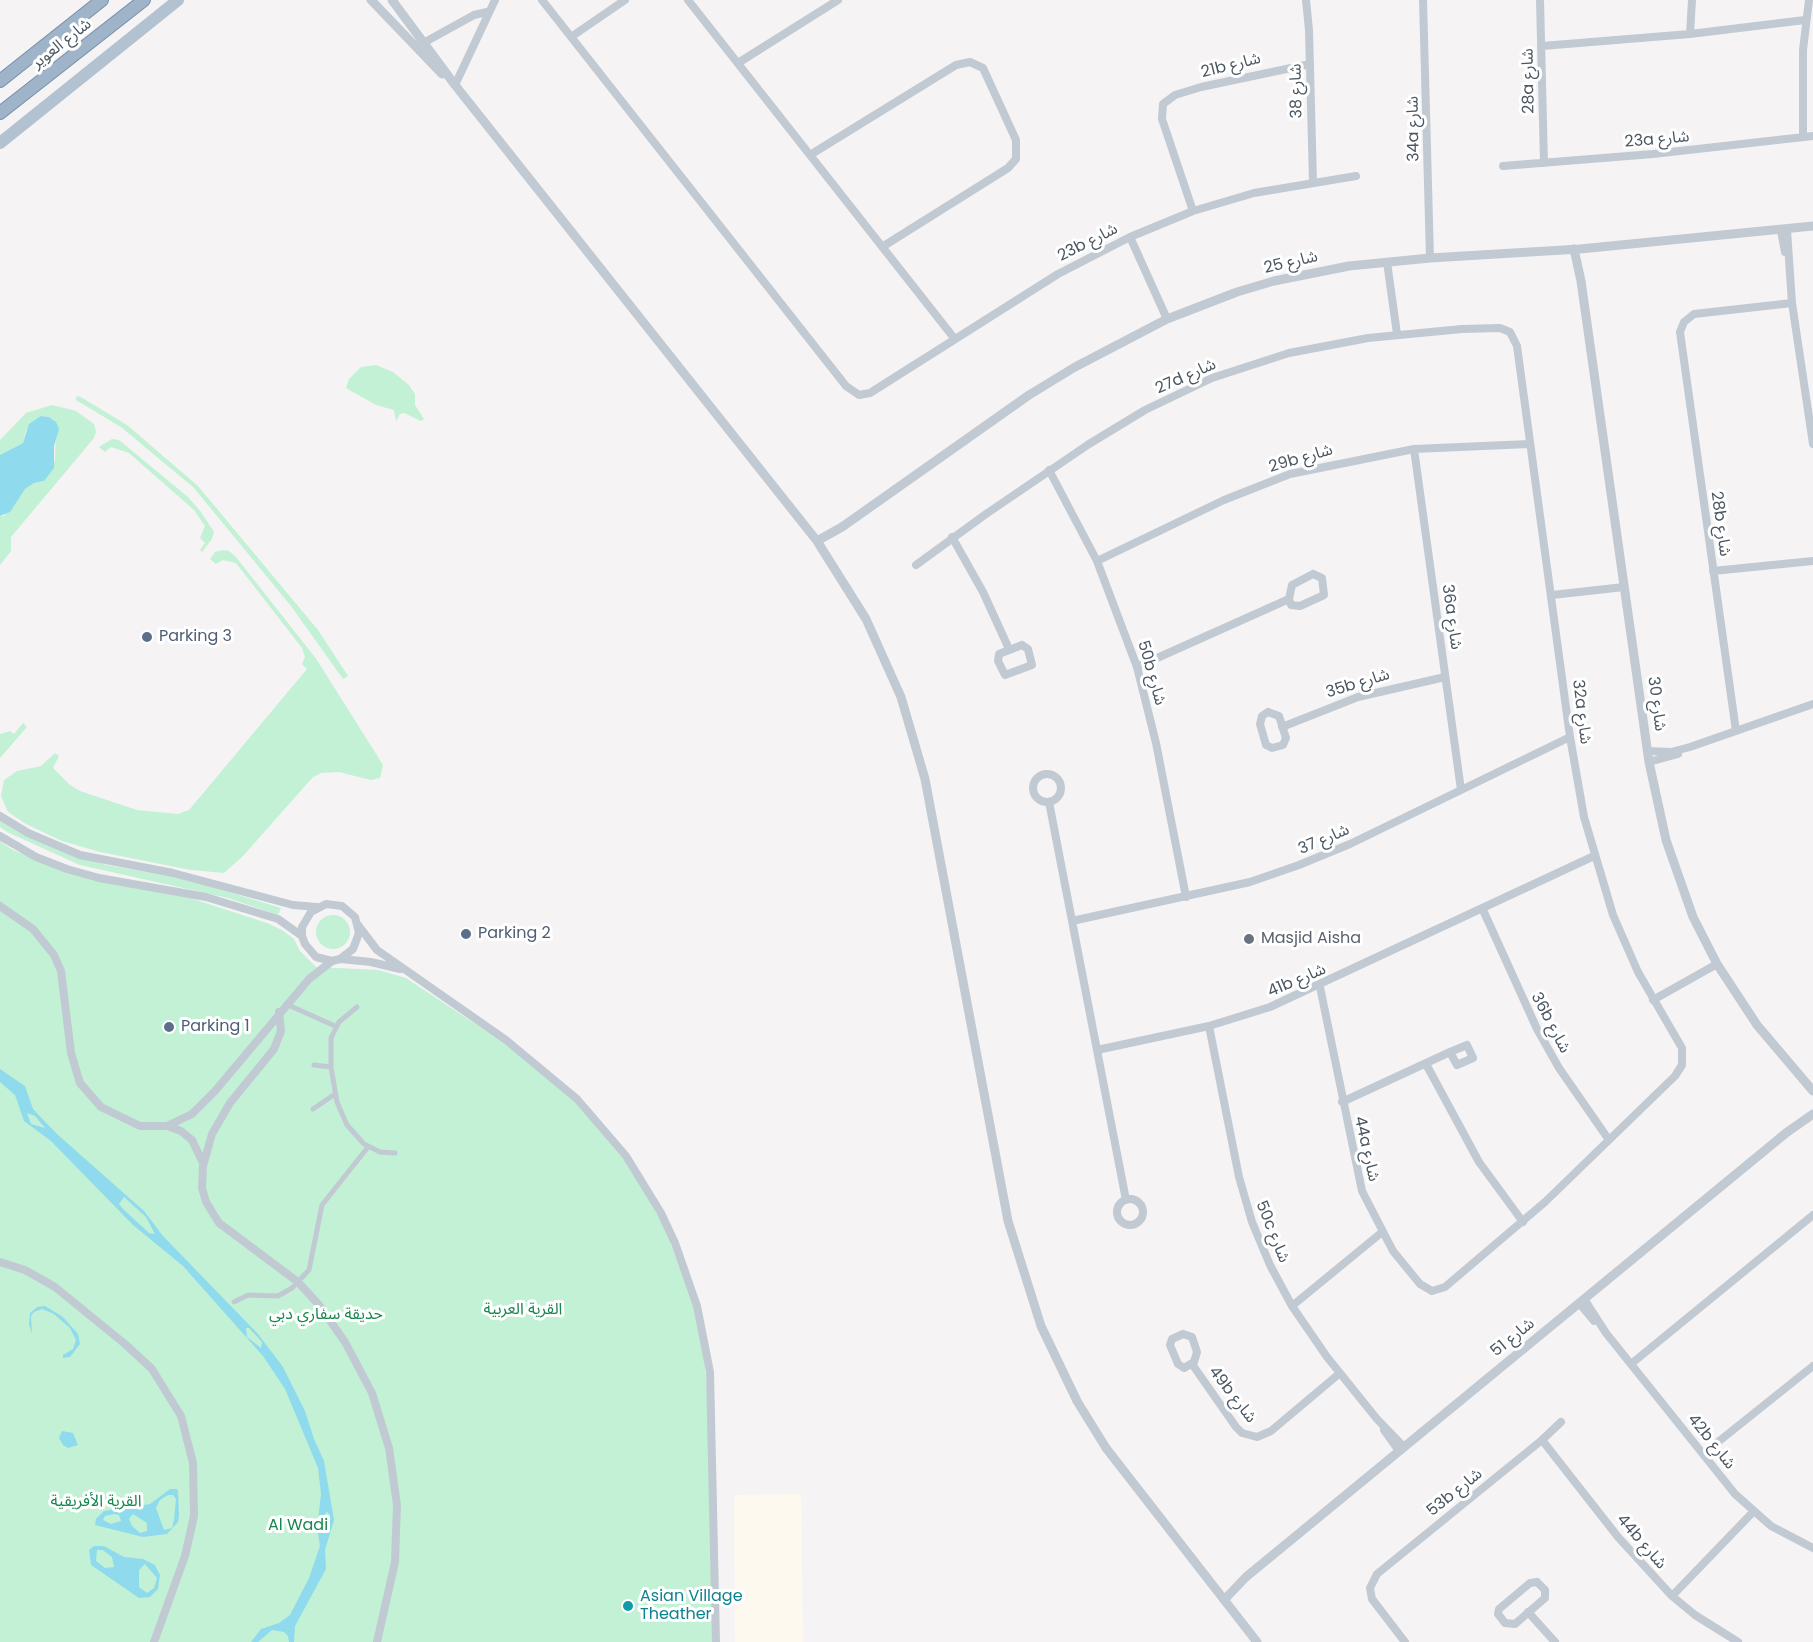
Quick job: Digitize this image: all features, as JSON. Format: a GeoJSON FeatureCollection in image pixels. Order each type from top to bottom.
{"type":"FeatureCollection","features":[{"type":"Feature","properties":{"kind":"highway","name":"شارع العوير"},"geometry":{"type":"LineString","coordinates":[[0,81],[102,0]]}},
{"type":"Feature","properties":{"kind":"highway","name":"شارع العوير"},"geometry":{"type":"LineString","coordinates":[[0,113],[144,0]]}},
{"type":"Feature","properties":{"kind":"main road"},"geometry":{"type":"LineString","coordinates":[[0,143],[178,0]]}},
{"type":"Feature","properties":{"kind":"street"},"geometry":{"type":"LineString","coordinates":[[372,0],[416,49],[456,85]]}},
{"type":"Feature","properties":{"kind":"street"},"geometry":{"type":"LineString","coordinates":[[392,0],[456,85],[819,544],[845,582],[875,638],[901,697],[925,779],[1008,1221],[1041,1326],[1068,1385],[1106,1448],[1257,1642]]}},
{"type":"Feature","properties":{"kind":"street"},"geometry":{"type":"LineString","coordinates":[[456,85],[487,12],[495,0]]}},
{"type":"Feature","properties":{"kind":"street"},"geometry":{"type":"LineString","coordinates":[[542,0],[571,37],[625,0]]}},
{"type":"Feature","properties":{"kind":"street"},"geometry":{"type":"LineString","coordinates":[[688,0],[954,338]]}},
{"type":"Feature","properties":{"kind":"street"},"geometry":{"type":"LineString","coordinates":[[738,63],[838,0]]}},
{"type":"Feature","properties":{"kind":"street","name":"شارع 38"},"geometry":{"type":"LineString","coordinates":[[1306,0],[1313,182]]}},
{"type":"Feature","properties":{"kind":"street","name":"34a شارع"},"geometry":{"type":"LineString","coordinates":[[1423,0],[1430,258]]}},
{"type":"Feature","properties":{"kind":"street","name":"28a شارع"},"geometry":{"type":"LineString","coordinates":[[1540,0],[1544,162]]}},
{"type":"Feature","properties":{"kind":"street"},"geometry":{"type":"LineString","coordinates":[[1690,34],[1692,0]]}},
{"type":"Feature","properties":{"kind":"street"},"geometry":{"type":"LineString","coordinates":[[1803,137],[1802,79],[1809,0]]}},
{"type":"Feature","properties":{"kind":"street"},"geometry":{"type":"LineString","coordinates":[[425,42],[474,15],[487,12]]}},
{"type":"Feature","properties":{"kind":"street"},"geometry":{"type":"LineString","coordinates":[[1542,46],[1690,34],[1806,21]]}},
{"type":"Feature","properties":{"kind":"street","name":"23b شارع"},"geometry":{"type":"LineString","coordinates":[[571,37],[846,387],[859,395],[870,393],[1058,274],[1130,237],[1193,212],[1254,193],[1356,176]]}},
{"type":"Feature","properties":{"kind":"street"},"geometry":{"type":"LineString","coordinates":[[810,155],[956,65],[970,62],[983,68],[1016,140],[1016,159],[1008,168],[882,247]]}},
{"type":"Feature","properties":{"kind":"street","name":"21b شارع"},"geometry":{"type":"LineString","coordinates":[[1193,212],[1162,119],[1163,104],[1175,95],[1201,87],[1310,64]]}},
{"type":"Feature","properties":{"kind":"street","name":"23a شارع"},"geometry":{"type":"LineString","coordinates":[[1503,166],[1653,154],[1813,135]]}},
{"type":"Feature","properties":{"kind":"street","name":"شارع 25"},"geometry":{"type":"LineString","coordinates":[[819,544],[1044,386],[1105,350],[1167,319],[1228,295],[1274,281],[1349,266],[1430,258],[1577,249],[1784,231],[1813,226]]}},
{"type":"Feature","properties":{"kind":"street"},"geometry":{"type":"LineString","coordinates":[[1784,231],[1813,444]]}},
{"type":"Feature","properties":{"kind":"street"},"geometry":{"type":"LineString","coordinates":[[1130,237],[1167,319]]}},
{"type":"Feature","properties":{"kind":"street","name":"شارع 30"},"geometry":{"type":"LineString","coordinates":[[1577,249],[1624,587],[1659,814],[1674,866],[1693,917],[1717,964],[1757,1025],[1813,1091]]}},
{"type":"Feature","properties":{"kind":"street"},"geometry":{"type":"LineString","coordinates":[[1387,262],[1397,334]]}},
{"type":"Feature","properties":{"kind":"street","name":"28b شارع"},"geometry":{"type":"LineString","coordinates":[[1736,731],[1680,338],[1684,322],[1700,313],[1792,303]]}},
{"type":"Feature","properties":{"kind":"street","name":"27d شارع"},"geometry":{"type":"LineString","coordinates":[[916,565],[952,537],[1049,470],[1145,410],[1212,378],[1299,351],[1397,334],[1494,328],[1510,332]]}},
{"type":"Feature","properties":{"kind":"street","name":"32a شارع"},"geometry":{"type":"LineString","coordinates":[[1510,332],[1517,346],[1570,737],[1594,856],[1613,915],[1653,999],[1682,1048],[1682,1065],[1675,1076],[1609,1140]]}},
{"type":"Feature","properties":{"kind":"street","name":"29b شارع"},"geometry":{"type":"LineString","coordinates":[[1097,561],[1224,500],[1290,474],[1413,449],[1529,444]]}},
{"type":"Feature","properties":{"kind":"street","name":"36a شارع"},"geometry":{"type":"LineString","coordinates":[[1413,449],[1461,790]]}},
{"type":"Feature","properties":{"kind":"street","name":"50b شارع"},"geometry":{"type":"LineString","coordinates":[[1049,470],[1097,561],[1137,667],[1160,761],[1186,897]]}},
{"type":"Feature","properties":{"kind":"street"},"geometry":{"type":"LineString","coordinates":[[952,537],[983,592],[1009,649]]}},
{"type":"Feature","properties":{"kind":"street"},"geometry":{"type":"LineString","coordinates":[[1713,571],[1813,561]]}},
{"type":"Feature","properties":{"kind":"street"},"geometry":{"type":"LineString","coordinates":[[1137,667],[1288,599],[1294,583],[1313,574],[1321,576],[1325,593],[1322,597],[1297,607],[1291,605],[1288,599]]}},
{"type":"Feature","properties":{"kind":"street"},"geometry":{"type":"LineString","coordinates":[[1552,595],[1624,587]]}},
{"type":"Feature","properties":{"kind":"street"},"geometry":{"type":"LineString","coordinates":[[1022,645],[1027,646],[1032,665],[1005,675],[997,656],[1009,649],[1022,645]]}},
{"type":"Feature","properties":{"kind":"street","name":"35b شارع"},"geometry":{"type":"LineString","coordinates":[[1282,727],[1358,697],[1445,676]]}},
{"type":"Feature","properties":{"kind":"street"},"geometry":{"type":"LineString","coordinates":[[1648,751],[1671,752],[1690,747],[1813,704]]}},
{"type":"Feature","properties":{"kind":"street"},"geometry":{"type":"LineString","coordinates":[[1268,712],[1276,713],[1282,727],[1285,743],[1272,748],[1267,747],[1260,724],[1262,716],[1268,712]]}},
{"type":"Feature","properties":{"kind":"street","name":"شارع 37"},"geometry":{"type":"LineString","coordinates":[[1072,921],[1250,882],[1316,859],[1570,737]]}},
{"type":"Feature","properties":{"kind":"street"},"geometry":{"type":"LineString","coordinates":[[1650,762],[1675,755],[1690,747]]}},
{"type":"Feature","properties":{"kind":"street"},"geometry":{"type":"LineString","coordinates":[[1049,802],[1126,1200]]}},
{"type":"Feature","properties":{"kind":"street"},"geometry":{"type":"LineString","coordinates":[[0,816],[28,833],[80,855],[206,880],[293,905],[318,907],[334,904],[342,906],[349,911],[377,950],[531,1058],[577,1099],[626,1156],[650,1194],[675,1243],[697,1306],[710,1372],[716,1642]]}},
{"type":"Feature","properties":{"kind":"street"},"geometry":{"type":"LineString","coordinates":[[0,836],[36,856],[67,869],[99,878],[206,897],[278,919],[302,936]]}},
{"type":"Feature","properties":{"kind":"street","name":"41b شارع"},"geometry":{"type":"LineString","coordinates":[[1097,1050],[1209,1026],[1270,1007],[1320,987],[1594,856]]}},
{"type":"Feature","properties":{"kind":"street"},"geometry":{"type":"LineString","coordinates":[[0,906],[33,929],[54,955],[64,988],[74,1069],[89,1096],[107,1111],[126,1121],[140,1126],[167,1126],[181,1131],[192,1140],[200,1152],[204,1195],[219,1223],[298,1282],[330,1318],[360,1367],[381,1420],[394,1476],[397,1533],[392,1583],[377,1642]]}},
{"type":"Feature","properties":{"kind":"street"},"geometry":{"type":"LineString","coordinates":[[318,907],[305,919],[302,936],[305,944],[316,957],[371,962],[408,971]]}},
{"type":"Feature","properties":{"kind":"street","name":"36b شارع"},"geometry":{"type":"LineString","coordinates":[[1483,910],[1537,1029],[1565,1077],[1609,1140]]}},
{"type":"Feature","properties":{"kind":"street"},"geometry":{"type":"LineString","coordinates":[[167,1126],[203,1105],[309,979],[353,949],[357,942],[358,925]]}},
{"type":"Feature","properties":{"kind":"street"},"geometry":{"type":"LineString","coordinates":[[1653,999],[1717,964]]}},
{"type":"Feature","properties":{"kind":"street","name":"44a شارع"},"geometry":{"type":"LineString","coordinates":[[1320,987],[1355,1169],[1362,1191],[1381,1233],[1420,1284],[1427,1289],[1437,1291],[1523,1222]]}},
{"type":"Feature","properties":{"kind":"street"},"geometry":{"type":"LineString","coordinates":[[286,1004],[335,1026]]}},
{"type":"Feature","properties":{"kind":"street"},"geometry":{"type":"LineString","coordinates":[[357,1007],[335,1026],[330,1044],[335,1094],[347,1125],[368,1147],[396,1153]]}},
{"type":"Feature","properties":{"kind":"street"},"geometry":{"type":"LineString","coordinates":[[203,1166],[209,1142],[220,1119],[274,1049],[281,1031],[279,1012]]}},
{"type":"Feature","properties":{"kind":"street","name":"50c شارع"},"geometry":{"type":"LineString","coordinates":[[1209,1026],[1245,1199],[1260,1243],[1292,1306],[1340,1373],[1402,1449]]}},
{"type":"Feature","properties":{"kind":"street"},"geometry":{"type":"LineString","coordinates":[[1342,1102],[1450,1052]]}},
{"type":"Feature","properties":{"kind":"street"},"geometry":{"type":"LineString","coordinates":[[1426,1064],[1460,1130],[1523,1222],[1609,1140]]}},
{"type":"Feature","properties":{"kind":"street"},"geometry":{"type":"LineString","coordinates":[[314,1065],[332,1067]]}},
{"type":"Feature","properties":{"kind":"street"},"geometry":{"type":"LineString","coordinates":[[313,1109],[335,1094]]}},
{"type":"Feature","properties":{"kind":"street","name":"شارع 51"},"geometry":{"type":"LineString","coordinates":[[1800,1122],[1813,1106]]}},
{"type":"Feature","properties":{"kind":"street","name":"شارع 51"},"geometry":{"type":"LineString","coordinates":[[1222,1598],[1581,1301],[1800,1122],[1813,1114]]}},
{"type":"Feature","properties":{"kind":"street"},"geometry":{"type":"LineString","coordinates":[[234,1302],[248,1295],[278,1296],[298,1282],[311,1265],[322,1205],[368,1147]]}},
{"type":"Feature","properties":{"kind":"street"},"geometry":{"type":"LineString","coordinates":[[1631,1364],[1813,1215]]}},
{"type":"Feature","properties":{"kind":"street"},"geometry":{"type":"LineString","coordinates":[[1292,1306],[1381,1233]]}},
{"type":"Feature","properties":{"kind":"street"},"geometry":{"type":"LineString","coordinates":[[0,1262],[41,1278],[125,1344],[152,1369],[180,1416],[193,1463],[194,1516],[185,1556],[154,1642]]}},
{"type":"Feature","properties":{"kind":"street","name":"42b شارع"},"geometry":{"type":"LineString","coordinates":[[1581,1301],[1703,1454],[1753,1512],[1791,1538],[1813,1548]]}},
{"type":"Feature","properties":{"kind":"street"},"geometry":{"type":"LineString","coordinates":[[1186,1334],[1192,1337],[1197,1352],[1192,1365],[1184,1368],[1178,1364],[1170,1345],[1172,1339],[1186,1334]]}},
{"type":"Feature","properties":{"kind":"street","name":"49b شارع"},"geometry":{"type":"LineString","coordinates":[[1192,1365],[1236,1427],[1242,1433],[1257,1437],[1271,1431],[1340,1373]]}},
{"type":"Feature","properties":{"kind":"street"},"geometry":{"type":"LineString","coordinates":[[1703,1454],[1813,1366]]}},
{"type":"Feature","properties":{"kind":"street","name":"53b شارع"},"geometry":{"type":"LineString","coordinates":[[1405,1642],[1372,1599],[1370,1588],[1383,1569],[1561,1422]]}},
{"type":"Feature","properties":{"kind":"street","name":"44b شارع"},"geometry":{"type":"LineString","coordinates":[[1542,1440],[1618,1537],[1672,1596],[1695,1615],[1738,1642]]}},
{"type":"Feature","properties":{"kind":"street"},"geometry":{"type":"LineString","coordinates":[[1672,1596],[1753,1512]]}},
{"type":"Feature","properties":{"kind":"street"},"geometry":{"type":"LineString","coordinates":[[1535,1581],[1546,1595],[1528,1612],[1510,1625],[1498,1614],[1501,1607],[1535,1581]]}},
{"type":"Feature","properties":{"kind":"street"},"geometry":{"type":"LineString","coordinates":[[1528,1612],[1555,1642]]}},
{"type":"Feature","properties":{"kind":"shaded area"},"geometry":{"type":"Polygon","coordinates":[[[801,1494],[803,1642],[735,1642],[734,1495],[801,1494]]]}},
{"type":"Feature","properties":{"kind":"green space"},"geometry":{"type":"Polygon","coordinates":[[[376,365],[393,372],[409,385],[415,394],[415,405],[424,419],[421,421],[404,413],[400,414],[396,421],[394,410],[376,405],[346,388],[349,379],[361,367],[376,365]]]}},
{"type":"Feature","properties":{"kind":"green space"},"geometry":{"type":"Polygon","coordinates":[[[79,396],[127,425],[198,486],[318,630],[348,676],[343,679],[291,606],[194,488],[121,427],[76,400],[79,396]]]}},
{"type":"Feature","properties":{"kind":"green space"},"geometry":{"type":"Polygon","coordinates":[[[52,405],[76,411],[94,424],[96,432],[94,438],[11,537],[11,551],[0,565],[0,516],[4,516],[25,489],[34,483],[44,481],[55,460],[56,422],[49,417],[41,416],[26,431],[23,443],[0,455],[0,440],[26,413],[52,405]]]}},
{"type":"Feature","properties":{"kind":"green space"},"geometry":{"type":"Polygon","coordinates":[[[112,439],[119,440],[188,497],[201,512],[214,532],[212,539],[202,552],[200,550],[205,543],[200,538],[205,526],[194,510],[129,453],[111,447],[105,452],[99,447],[112,439]]]}},
{"type":"Feature","properties":{"kind":"green space"},"geometry":{"type":"Polygon","coordinates":[[[229,551],[236,557],[317,660],[383,765],[380,778],[371,780],[339,772],[321,773],[313,777],[243,856],[224,873],[191,870],[100,852],[62,841],[26,824],[8,812],[1,796],[4,780],[17,771],[41,766],[55,753],[59,756],[53,768],[70,785],[80,791],[137,810],[178,814],[189,810],[307,669],[302,664],[305,657],[302,648],[236,563],[223,560],[216,564],[210,559],[215,552],[229,551]]]}},
{"type":"Feature","properties":{"kind":"green space"},"geometry":{"type":"Polygon","coordinates":[[[23,723],[27,727],[0,758],[0,734],[10,731],[14,734],[23,723]]]}},
{"type":"Feature","properties":{"kind":"green space"},"geometry":{"type":"Polygon","coordinates":[[[0,818],[79,857],[107,865],[190,880],[281,908],[278,915],[228,898],[80,865],[7,832],[0,827],[0,818]]]}},
{"type":"Feature","properties":{"kind":"green space","name":"حديقة سفاري دبي"},"geometry":{"type":"Polygon","coordinates":[[[0,841],[13,850],[60,870],[106,883],[190,898],[267,923],[294,939],[300,951],[316,967],[378,970],[406,978],[536,1064],[573,1100],[625,1161],[661,1218],[699,1318],[711,1438],[715,1642],[0,1642],[0,841]]]}},
{"type":"Feature","properties":{"kind":"green space"},"geometry":{"type":"Polygon","coordinates":[[[333,915],[345,920],[350,932],[345,944],[333,949],[321,944],[316,932],[321,920],[333,915]]]}},
{"type":"Feature","properties":{"kind":"water"},"geometry":{"type":"Polygon","coordinates":[[[41,416],[49,417],[56,422],[59,429],[54,446],[54,468],[44,481],[34,483],[25,489],[10,512],[0,516],[0,455],[23,443],[29,424],[41,416]]]}},
{"type":"Feature","properties":{"kind":"water"},"geometry":{"type":"Polygon","coordinates":[[[0,1069],[25,1086],[33,1109],[57,1134],[144,1211],[163,1236],[258,1334],[283,1367],[305,1411],[324,1461],[334,1520],[325,1550],[326,1569],[295,1626],[294,1642],[289,1642],[284,1632],[272,1630],[258,1642],[251,1642],[261,1629],[279,1623],[290,1615],[309,1578],[320,1546],[317,1528],[321,1494],[318,1468],[285,1389],[263,1356],[183,1266],[133,1225],[51,1141],[24,1121],[15,1095],[0,1082],[0,1069]],[[27,1113],[31,1124],[45,1128],[35,1116],[27,1113]],[[124,1197],[119,1204],[149,1233],[155,1234],[146,1217],[124,1197]],[[246,1328],[247,1337],[261,1348],[262,1342],[249,1328],[246,1328]],[[327,1512],[320,1520],[320,1530],[324,1534],[330,1527],[330,1515],[327,1512]]]}},
{"type":"Feature","properties":{"kind":"water"},"geometry":{"type":"Polygon","coordinates":[[[45,1306],[63,1317],[78,1334],[80,1344],[70,1357],[63,1358],[63,1355],[73,1349],[76,1340],[70,1328],[54,1314],[42,1309],[34,1312],[31,1316],[32,1334],[29,1324],[30,1313],[37,1307],[45,1306]]]}},
{"type":"Feature","properties":{"kind":"water"},"geometry":{"type":"Polygon","coordinates":[[[62,1431],[73,1433],[78,1445],[68,1448],[63,1445],[59,1438],[62,1431]]]}},
{"type":"Feature","properties":{"kind":"water"},"geometry":{"type":"Polygon","coordinates":[[[170,1489],[177,1489],[178,1522],[167,1534],[143,1537],[95,1525],[96,1519],[104,1511],[150,1504],[170,1489]],[[173,1495],[160,1500],[156,1508],[164,1530],[172,1528],[174,1520],[176,1499],[173,1495]],[[133,1514],[129,1519],[132,1526],[140,1533],[147,1531],[147,1523],[133,1514]],[[119,1515],[105,1516],[103,1520],[111,1524],[121,1521],[119,1515]]]}},
{"type":"Feature","properties":{"kind":"water"},"geometry":{"type":"Polygon","coordinates":[[[94,1546],[104,1546],[124,1557],[143,1559],[155,1565],[160,1575],[158,1589],[150,1597],[139,1598],[91,1565],[89,1550],[94,1546]],[[97,1550],[96,1561],[105,1568],[114,1567],[112,1557],[103,1550],[97,1550]],[[145,1564],[139,1570],[139,1587],[147,1593],[154,1588],[157,1578],[145,1564]]]}},
{"type":"Feature","properties":{"kind":"place","name":"Parking 3"},"geometry":{"type":"Point","coordinates":[147,637]}},
{"type":"Feature","properties":{"kind":"place","name":"Parking 2"},"geometry":{"type":"Point","coordinates":[466,934]}},
{"type":"Feature","properties":{"kind":"place","name":"Masjid Aisha"},"geometry":{"type":"Point","coordinates":[1249,939]}},
{"type":"Feature","properties":{"kind":"place","name":"Parking 1"},"geometry":{"type":"Point","coordinates":[169,1027]}},
{"type":"Feature","properties":{"kind":"place","name":"Asian Village Theather"},"geometry":{"type":"Point","coordinates":[628,1606]}},
{"type":"Feature","properties":{"kind":"park label","name":"القرية العربية"},"geometry":{"type":"Point","coordinates":[523,1310]}},
{"type":"Feature","properties":{"kind":"park label","name":"القرية الأفريقية"},"geometry":{"type":"Point","coordinates":[96,1502]}},
{"type":"Feature","properties":{"kind":"park label","name":"Al Wadi"},"geometry":{"type":"Point","coordinates":[298,1526]}}]}
